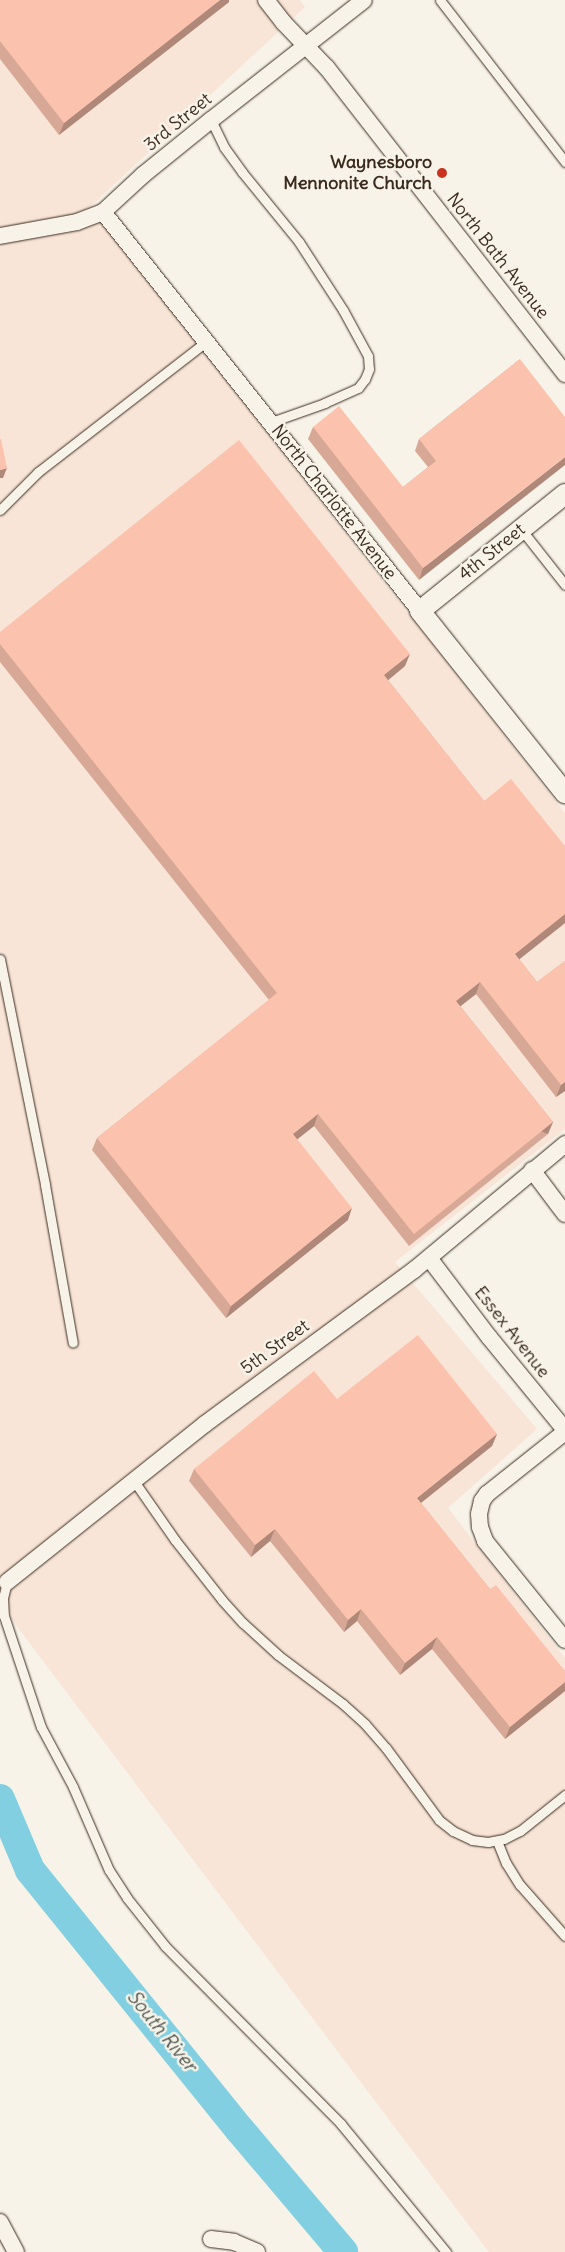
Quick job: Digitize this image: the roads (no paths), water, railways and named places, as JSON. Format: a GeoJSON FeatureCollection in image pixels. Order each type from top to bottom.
{"type":"FeatureCollection","features":[{"type":"Feature","properties":{"kind":"street","name":"North Bath Avenue"},"geometry":{"type":"LineString","coordinates":[[266,0],[306,47],[327,68],[565,374]]}},
{"type":"Feature","properties":{"kind":"street","name":"3rd Street"},"geometry":{"type":"LineString","coordinates":[[0,236],[77,222],[104,212],[143,175],[364,0]]}},
{"type":"Feature","properties":{"kind":"street","name":"North Charlotte Avenue"},"geometry":{"type":"LineString","coordinates":[[104,212],[565,793]]}},
{"type":"Feature","properties":{"kind":"street","name":"4th Street"},"geometry":{"type":"LineString","coordinates":[[420,611],[565,494]]}},
{"type":"Feature","properties":{"kind":"street","name":"5th Street"},"geometry":{"type":"LineString","coordinates":[[7,1582],[205,1424],[429,1258],[565,1144]]}},
{"type":"Feature","properties":{"kind":"street"},"geometry":{"type":"LineString","coordinates":[[532,1170],[565,1214]]}},
{"type":"Feature","properties":{"kind":"street","name":"Essex Avenue"},"geometry":{"type":"LineString","coordinates":[[429,1258],[489,1337],[565,1431],[487,1494],[480,1505],[479,1514],[480,1527],[485,1540],[565,1640]]}},
{"type":"Feature","properties":{"kind":"street"},"geometry":{"type":"LineString","coordinates":[[0,2222],[16,2252]]}},
{"type":"Feature","properties":{"kind":"street"},"geometry":{"type":"LineString","coordinates":[[211,2239],[234,2242],[257,2252]]}},
{"type":"Feature","properties":{"kind":"lane"},"geometry":{"type":"LineString","coordinates":[[440,0],[565,162]]}},
{"type":"Feature","properties":{"kind":"lane"},"geometry":{"type":"LineString","coordinates":[[211,120],[224,147],[242,172],[299,242],[343,310],[368,356],[369,369],[365,379],[358,388],[325,403],[270,422]]}},
{"type":"Feature","properties":{"kind":"lane"},"geometry":{"type":"LineString","coordinates":[[0,510],[38,472],[207,341]]}},
{"type":"Feature","properties":{"kind":"lane"},"geometry":{"type":"LineString","coordinates":[[521,529],[565,585]]}},
{"type":"Feature","properties":{"kind":"lane"},"geometry":{"type":"LineString","coordinates":[[0,959],[45,1185],[72,1343]]}},
{"type":"Feature","properties":{"kind":"lane"},"geometry":{"type":"LineString","coordinates":[[134,1481],[175,1540],[222,1600],[243,1623],[278,1654],[344,1704],[365,1724],[386,1748],[439,1820],[453,1831],[472,1840],[497,1841],[520,1831],[565,1795]]}},
{"type":"Feature","properties":{"kind":"lane"},"geometry":{"type":"LineString","coordinates":[[7,1582],[3,1598],[4,1616],[41,1726],[73,1787],[110,1870],[127,1898],[166,1946],[341,2124],[446,2252]]}},
{"type":"Feature","properties":{"kind":"lane"},"geometry":{"type":"LineString","coordinates":[[497,1841],[506,1863],[520,1885],[565,1936]]}},
{"type":"Feature","properties":{"kind":"waterway","name":"South River"},"geometry":{"type":"LineString","coordinates":[[0,1799],[30,1870],[240,2130],[343,2252]]}},
{"type":"Feature","properties":{"kind":"place","name":"Waynesboro Mennonite Church"},"geometry":{"type":"Point","coordinates":[442,173]}}]}
